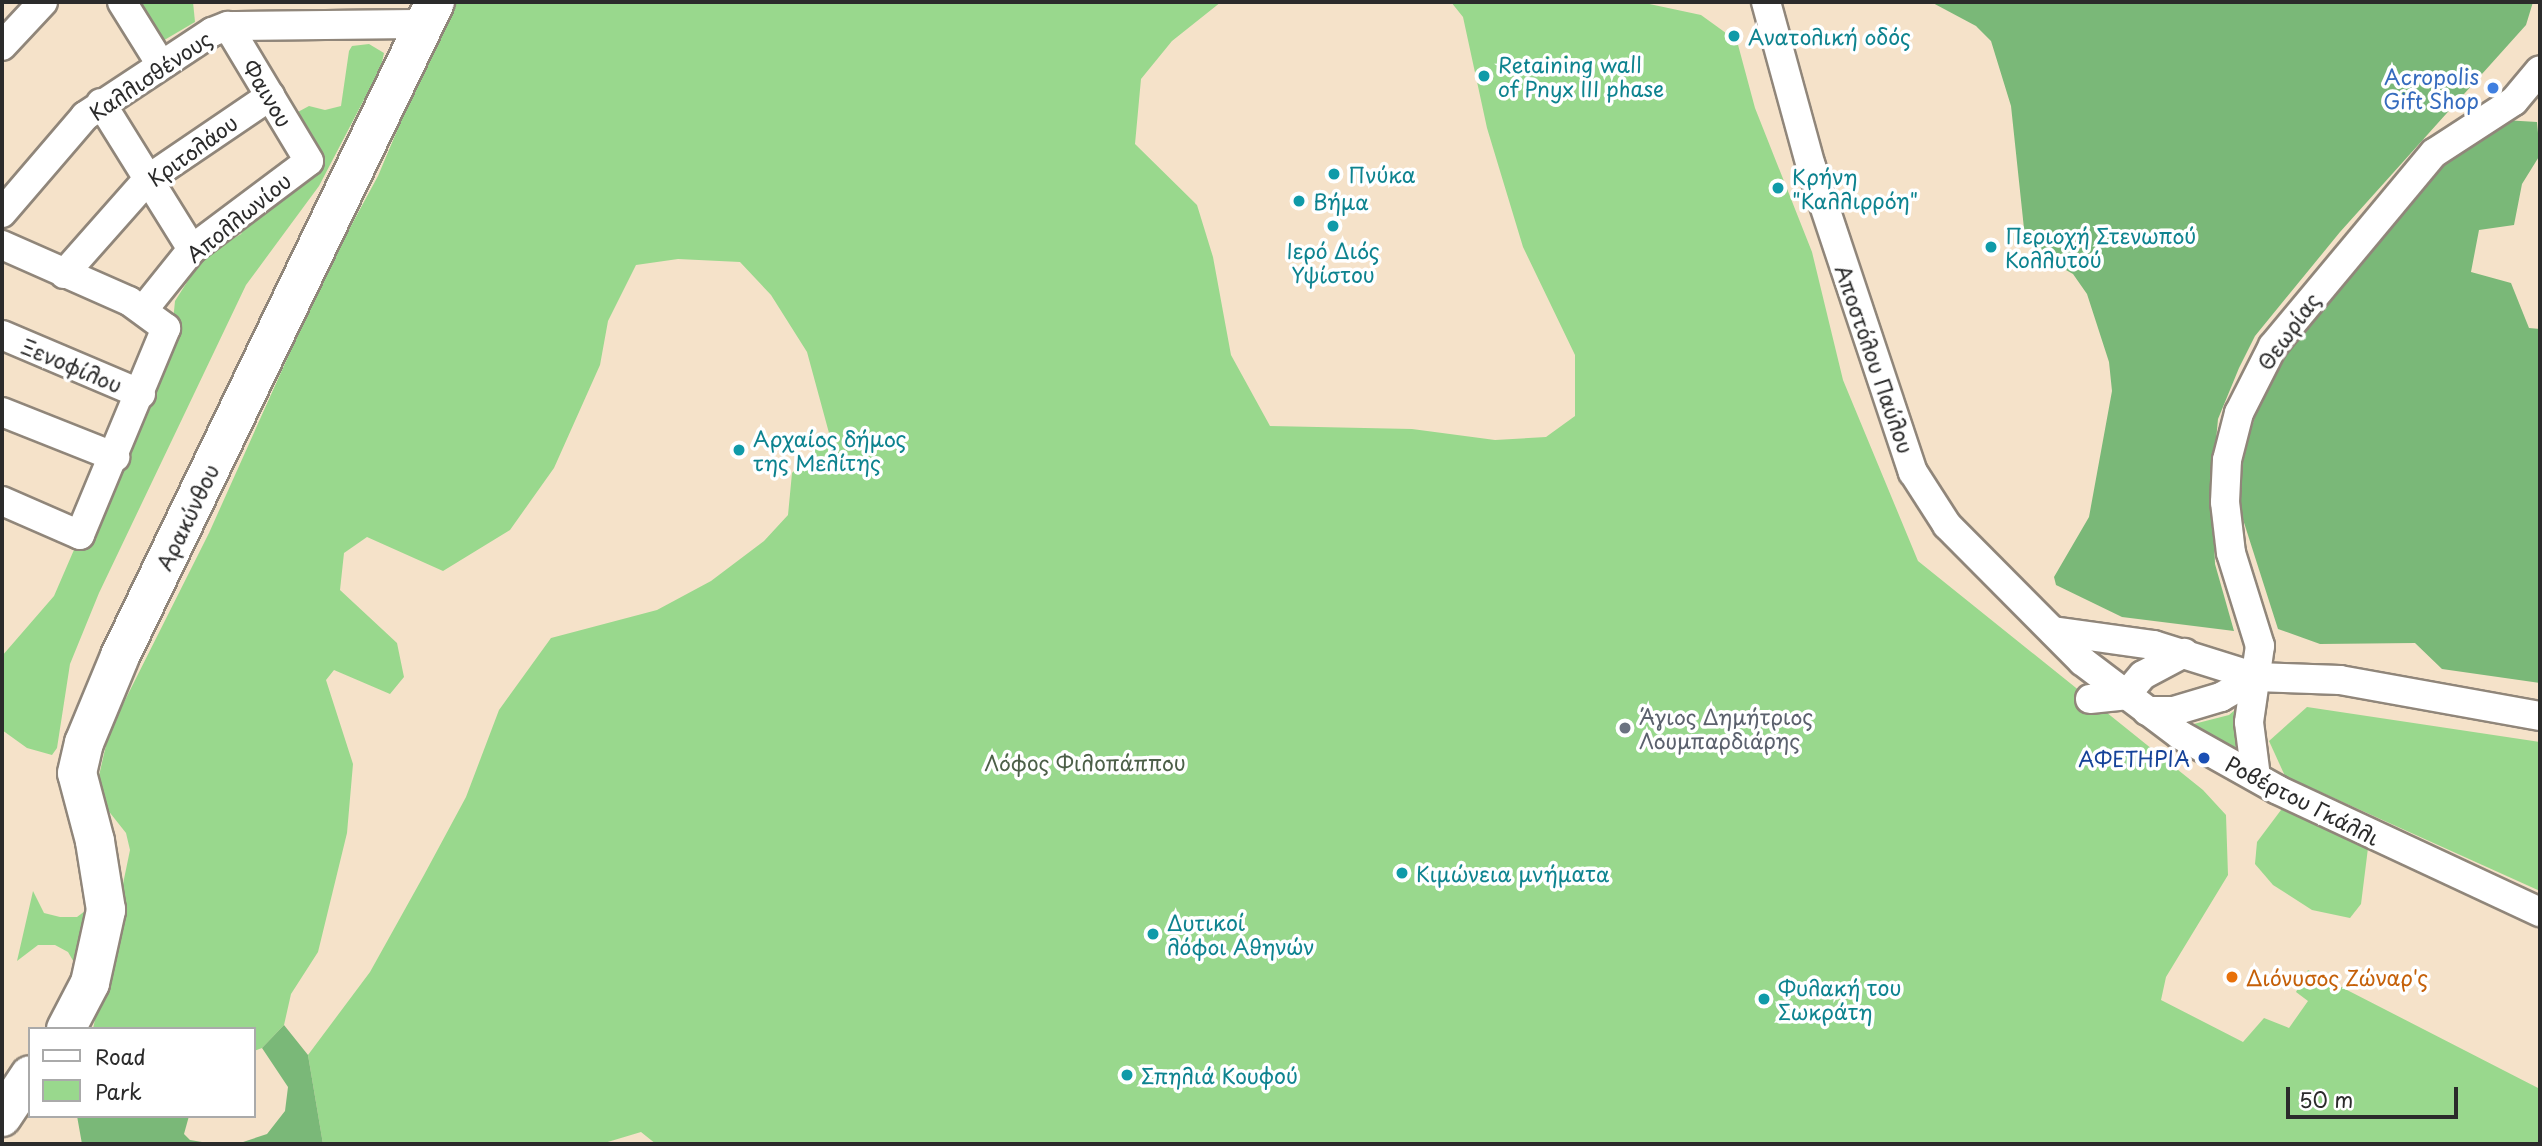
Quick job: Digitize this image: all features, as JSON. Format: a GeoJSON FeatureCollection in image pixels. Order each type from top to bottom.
{"type":"FeatureCollection","features":[{"type":"Feature","properties":{"kind":"street"},"geometry":{"type":"LineString","coordinates":[[2,46],[43,2]]}},
{"type":"Feature","properties":{"kind":"street"},"geometry":{"type":"LineString","coordinates":[[122,2],[160,63]]}},
{"type":"Feature","properties":{"kind":"street","name":"Αποστόλου Παύλου"},"geometry":{"type":"LineString","coordinates":[[1766,2],[1800,130],[1913,472],[1929,503],[1968,550],[2082,661]]}},
{"type":"Feature","properties":{"kind":"street","name":"Καλλισθένους"},"geometry":{"type":"LineString","coordinates":[[2,213],[101,103],[160,63],[228,26],[429,13]]}},
{"type":"Feature","properties":{"kind":"street","name":"Αρακύνθου"},"geometry":{"type":"LineString","coordinates":[[67,1027],[90,983],[106,911],[95,841],[77,773],[84,743],[120,656],[429,13]]}},
{"type":"Feature","properties":{"kind":"street","name":"Φαινου"},"geometry":{"type":"LineString","coordinates":[[228,26],[309,161]]}},
{"type":"Feature","properties":{"kind":"street","name":"Θεωρίας"},"geometry":{"type":"LineString","coordinates":[[2256,777],[2249,722],[2260,646],[2231,553],[2224,502],[2230,441],[2249,388],[2273,346],[2434,153],[2514,101],[2540,70]]}},
{"type":"Feature","properties":{"kind":"street","name":"Κριτολάου"},"geometry":{"type":"LineString","coordinates":[[64,274],[148,179],[270,96]]}},
{"type":"Feature","properties":{"kind":"street"},"geometry":{"type":"LineString","coordinates":[[101,103],[192,249]]}},
{"type":"Feature","properties":{"kind":"street","name":"Απολλωνίου"},"geometry":{"type":"LineString","coordinates":[[144,310],[192,249],[309,161]]}},
{"type":"Feature","properties":{"kind":"street"},"geometry":{"type":"LineString","coordinates":[[2,245],[144,310],[166,328],[115,457],[80,535],[2,501]]}},
{"type":"Feature","properties":{"kind":"street","name":"Ξενοφίλου"},"geometry":{"type":"LineString","coordinates":[[2,335],[141,394]]}},
{"type":"Feature","properties":{"kind":"street"},"geometry":{"type":"LineString","coordinates":[[2,412],[115,457]]}},
{"type":"Feature","properties":{"kind":"street"},"geometry":{"type":"LineString","coordinates":[[2053,631],[2111,635],[2184,653],[2256,677],[2340,680],[2540,716]]}},
{"type":"Feature","properties":{"kind":"street"},"geometry":{"type":"LineString","coordinates":[[2136,703],[2143,675],[2184,653]]}},
{"type":"Feature","properties":{"kind":"street","name":"Ροβέρτου Γκάλλι"},"geometry":{"type":"LineString","coordinates":[[2082,661],[2136,703],[2256,777],[2540,912]]}},
{"type":"Feature","properties":{"kind":"street"},"geometry":{"type":"LineString","coordinates":[[2090,699],[2136,703],[2174,711],[2221,698],[2256,677]]}},
{"type":"Feature","properties":{"kind":"street"},"geometry":{"type":"LineString","coordinates":[[2,1116],[28,1078]]}},
{"type":"Feature","properties":{"kind":"green space"},"geometry":{"type":"Polygon","coordinates":[[[122,2],[193,2],[195,22],[149,49],[122,2]]]}},
{"type":"Feature","properties":{"kind":"green space","name":"Λόφος Φιλοπάππου"},"geometry":{"type":"Polygon","coordinates":[[[451,2],[1221,2],[1172,41],[1141,79],[1135,144],[1197,205],[1213,257],[1231,355],[1270,426],[1412,429],[1495,440],[1546,437],[1575,416],[1575,355],[1523,247],[1487,128],[1463,17],[1451,2],[1640,2],[1701,15],[1737,41],[1755,108],[1812,252],[1843,380],[1918,561],[2203,790],[2226,815],[2228,875],[2166,977],[2161,1000],[2243,1042],[2264,1018],[2289,1028],[2308,1001],[2296,992],[2308,970],[2540,1089],[2540,1144],[656,1144],[641,1132],[601,1144],[323,1144],[308,1055],[370,972],[424,875],[466,797],[499,710],[551,638],[657,610],[711,581],[764,541],[788,515],[792,473],[829,433],[807,352],[771,295],[740,262],[678,259],[636,265],[608,321],[600,365],[554,468],[510,530],[443,571],[367,537],[344,553],[340,590],[397,643],[404,677],[390,694],[334,670],[326,680],[353,764],[347,833],[318,952],[291,994],[284,1025],[262,1048],[256,1050],[256,1027],[93,1027],[130,850],[126,833],[103,804],[98,780],[109,732],[209,533],[326,272],[378,176],[451,2]]]}},
{"type":"Feature","properties":{"kind":"green space"},"geometry":{"type":"Polygon","coordinates":[[[1931,2],[2533,2],[2526,25],[2340,232],[2255,336],[2239,368],[2218,419],[2212,484],[2215,564],[2234,631],[2122,617],[2056,585],[2054,577],[2089,517],[2112,391],[2109,362],[2087,294],[2073,274],[2038,254],[2025,238],[2011,106],[1991,41],[1976,26],[1931,2]]]}},
{"type":"Feature","properties":{"kind":"green space"},"geometry":{"type":"Polygon","coordinates":[[[369,44],[384,53],[381,67],[319,186],[246,285],[99,593],[70,664],[57,748],[52,755],[27,748],[2,730],[2,656],[54,596],[173,321],[175,301],[203,257],[241,234],[250,219],[306,173],[296,113],[309,106],[325,110],[341,106],[349,51],[352,46],[369,44]]]}},
{"type":"Feature","properties":{"kind":"green space"},"geometry":{"type":"Polygon","coordinates":[[[2504,120],[2537,122],[2540,155],[2522,184],[2514,225],[2479,230],[2471,272],[2511,283],[2529,328],[2540,329],[2540,683],[2442,669],[2415,643],[2320,644],[2278,629],[2239,507],[2241,460],[2267,380],[2318,308],[2452,148],[2504,120]]]}},
{"type":"Feature","properties":{"kind":"green space"},"geometry":{"type":"Polygon","coordinates":[[[2307,707],[2540,742],[2540,891],[2285,776],[2269,741],[2307,707]]]}},
{"type":"Feature","properties":{"kind":"green space"},"geometry":{"type":"Polygon","coordinates":[[[2236,709],[2243,762],[2182,727],[2229,715],[2236,709]]]}},
{"type":"Feature","properties":{"kind":"green space"},"geometry":{"type":"Polygon","coordinates":[[[2281,810],[2290,810],[2368,848],[2361,904],[2350,918],[2312,910],[2273,885],[2255,864],[2257,842],[2281,810]]]}},
{"type":"Feature","properties":{"kind":"green space"},"geometry":{"type":"Polygon","coordinates":[[[33,891],[44,913],[60,917],[77,917],[93,905],[79,971],[68,952],[55,945],[38,945],[17,961],[33,891]]]}},
{"type":"Feature","properties":{"kind":"green space"},"geometry":{"type":"Polygon","coordinates":[[[284,1025],[308,1055],[323,1144],[237,1144],[267,1134],[285,1111],[288,1087],[262,1048],[284,1025]]]}},
{"type":"Feature","properties":{"kind":"green space"},"geometry":{"type":"Polygon","coordinates":[[[77,1118],[188,1118],[184,1134],[190,1140],[214,1144],[82,1144],[77,1118]]]}},
{"type":"Feature","properties":{"kind":"place","name":"Ανατολική οδός"},"geometry":{"type":"Point","coordinates":[1734,36]}},
{"type":"Feature","properties":{"kind":"place","name":"Retaining wall of Pnyx III phase"},"geometry":{"type":"Point","coordinates":[1484,76]}},
{"type":"Feature","properties":{"kind":"place","name":"Acropolis Gift Shop"},"geometry":{"type":"Point","coordinates":[2493,88]}},
{"type":"Feature","properties":{"kind":"place","name":"Πνύκα"},"geometry":{"type":"Point","coordinates":[1334,174]}},
{"type":"Feature","properties":{"kind":"place","name":"Κρήνη \"Καλλιρρόη\""},"geometry":{"type":"Point","coordinates":[1778,188]}},
{"type":"Feature","properties":{"kind":"place","name":"Βήμα"},"geometry":{"type":"Point","coordinates":[1299,201]}},
{"type":"Feature","properties":{"kind":"place","name":"Ιερό Διός Υψίστου"},"geometry":{"type":"Point","coordinates":[1333,226]}},
{"type":"Feature","properties":{"kind":"place","name":"Περιοχή Στενωπού Κολλυτού"},"geometry":{"type":"Point","coordinates":[1991,247]}},
{"type":"Feature","properties":{"kind":"place","name":"Αρχαίος δήμος της Μελίτης"},"geometry":{"type":"Point","coordinates":[739,450]}},
{"type":"Feature","properties":{"kind":"place","name":"Άγιος Δημήτριος Λουμπαρδιάρης"},"geometry":{"type":"Point","coordinates":[1625,728]}},
{"type":"Feature","properties":{"kind":"place","name":"ΑΦΕΤΗΡΙΑ"},"geometry":{"type":"Point","coordinates":[2204,758]}},
{"type":"Feature","properties":{"kind":"place","name":"Κιμώνεια μνήματα"},"geometry":{"type":"Point","coordinates":[1402,873]}},
{"type":"Feature","properties":{"kind":"place","name":"Δυτικοί λόφοι Αθηνών"},"geometry":{"type":"Point","coordinates":[1153,934]}},
{"type":"Feature","properties":{"kind":"place","name":"Διόνυσος Ζώναρ'ς"},"geometry":{"type":"Point","coordinates":[2232,977]}},
{"type":"Feature","properties":{"kind":"place","name":"Φυλακή του Σωκράτη"},"geometry":{"type":"Point","coordinates":[1764,999]}},
{"type":"Feature","properties":{"kind":"place","name":"Σπηλιά Κουφού"},"geometry":{"type":"Point","coordinates":[1127,1075]}}]}
